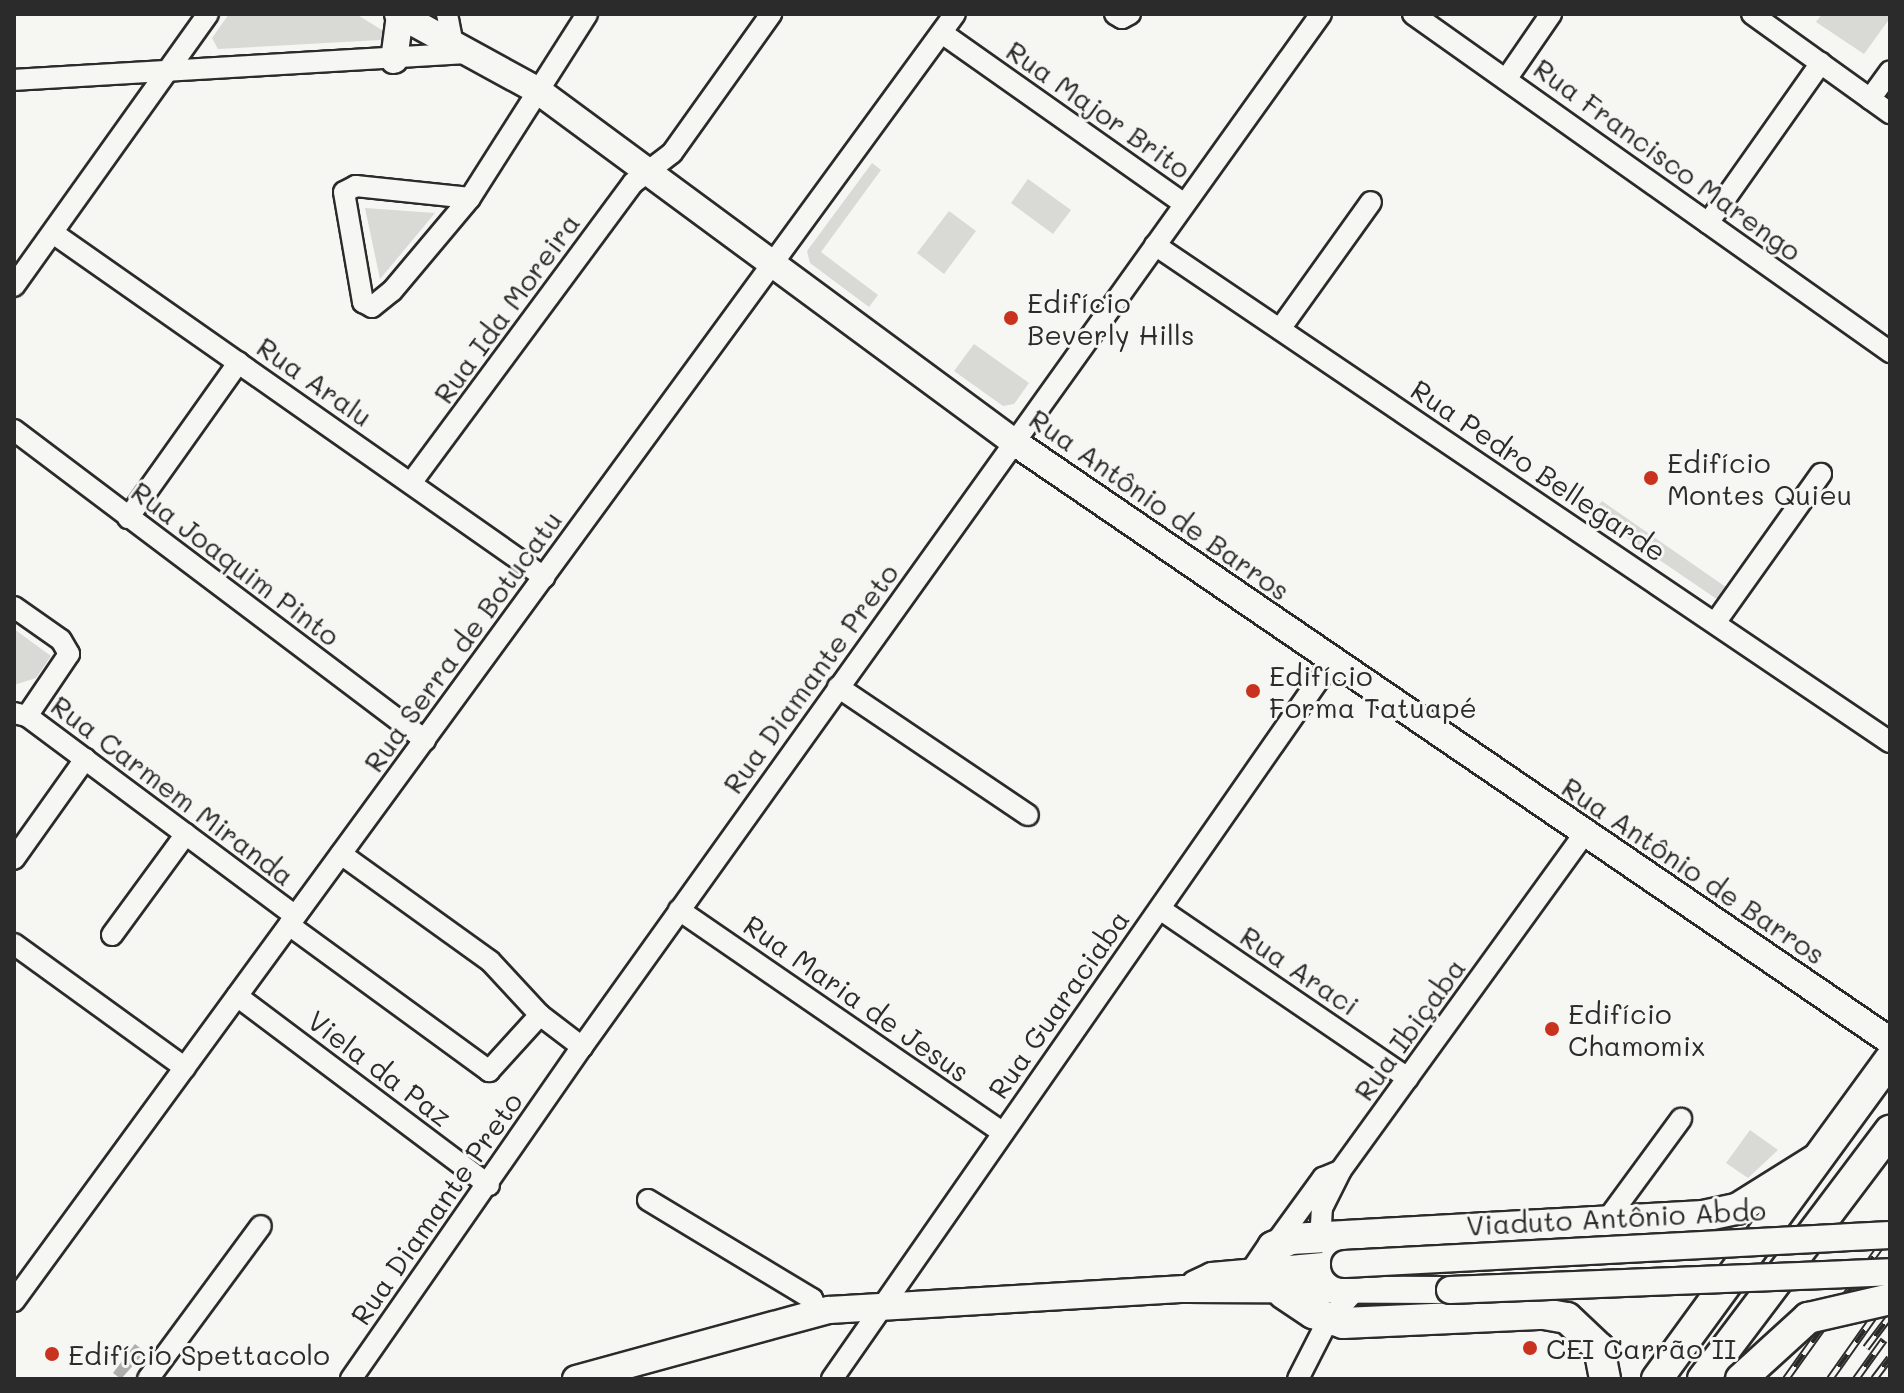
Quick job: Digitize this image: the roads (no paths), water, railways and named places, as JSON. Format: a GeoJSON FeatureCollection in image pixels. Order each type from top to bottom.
{"type":"FeatureCollection","features":[{"type":"Feature","properties":{"kind":"highway"},"geometry":{"type":"LineString","coordinates":[[1657,1379],[1890,1060]]}},
{"type":"Feature","properties":{"kind":"highway"},"geometry":{"type":"LineString","coordinates":[[1703,1379],[1890,1131]]}},
{"type":"Feature","properties":{"kind":"highway"},"geometry":{"type":"LineString","coordinates":[[1265,1259],[1291,1239],[1606,1221],[1737,1209],[1815,1160]]}},
{"type":"Feature","properties":{"kind":"highway"},"geometry":{"type":"LineString","coordinates":[[1283,1293],[1328,1320],[1544,1314],[1567,1318],[1599,1348],[1605,1379]]}},
{"type":"Feature","properties":{"kind":"highway"},"geometry":{"type":"LineString","coordinates":[[1741,1379],[1808,1318],[1890,1299]]}},
{"type":"Feature","properties":{"kind":"main road","name":"Rua Antônio de Barros"},"geometry":{"type":"LineString","coordinates":[[399,14],[537,90],[649,169],[1014,442],[1331,662],[1890,1041]]}},
{"type":"Feature","properties":{"kind":"main road"},"geometry":{"type":"LineString","coordinates":[[394,60],[399,14]]}},
{"type":"Feature","properties":{"kind":"main road","name":"Viaduto Antônio Abdo"},"geometry":{"type":"LineString","coordinates":[[1184,1289],[1212,1276],[1265,1259],[1345,1264],[1890,1235]]}},
{"type":"Feature","properties":{"kind":"main road"},"geometry":{"type":"LineString","coordinates":[[576,1379],[818,1312],[880,1305],[1184,1289],[1354,1292],[1890,1272]]}},
{"type":"Feature","properties":{"kind":"street"},"geometry":{"type":"LineString","coordinates":[[14,286],[208,14]]}},
{"type":"Feature","properties":{"kind":"street"},"geometry":{"type":"LineString","coordinates":[[14,80],[172,67],[394,60],[461,49],[447,14]]}},
{"type":"Feature","properties":{"kind":"street"},"geometry":{"type":"LineString","coordinates":[[470,198],[356,186],[344,192],[341,199],[363,302],[372,307],[392,291],[470,198],[587,14]]}},
{"type":"Feature","properties":{"kind":"street","name":"Rua Ida Moreira"},"geometry":{"type":"LineString","coordinates":[[411,483],[633,183],[672,153],[771,14]]}},
{"type":"Feature","properties":{"kind":"street","name":"Rua Serra de Botucatu"},"geometry":{"type":"LineString","coordinates":[[14,1301],[21,1276],[185,1068],[955,14]]}},
{"type":"Feature","properties":{"kind":"street"},"geometry":{"type":"LineString","coordinates":[[1115,14],[1126,18],[1130,14]]}},
{"type":"Feature","properties":{"kind":"street","name":"Rua Diamante Preto"},"geometry":{"type":"LineString","coordinates":[[351,1379],[679,910],[1321,14]]}},
{"type":"Feature","properties":{"kind":"street","name":"Rua Francisco Marengo"},"geometry":{"type":"LineString","coordinates":[[1413,14],[1890,352]]}},
{"type":"Feature","properties":{"kind":"street"},"geometry":{"type":"LineString","coordinates":[[1507,78],[1551,14]]}},
{"type":"Feature","properties":{"kind":"street"},"geometry":{"type":"LineString","coordinates":[[1752,14],[1778,22],[1821,63],[1890,113]]}},
{"type":"Feature","properties":{"kind":"street","name":"Rua Major Brito"},"geometry":{"type":"LineString","coordinates":[[942,33],[1184,204]]}},
{"type":"Feature","properties":{"kind":"street"},"geometry":{"type":"LineString","coordinates":[[1708,223],[1821,63]]}},
{"type":"Feature","properties":{"kind":"street"},"geometry":{"type":"LineString","coordinates":[[1870,99],[1890,71]]}},
{"type":"Feature","properties":{"kind":"street"},"geometry":{"type":"LineString","coordinates":[[1280,329],[1371,202]]}},
{"type":"Feature","properties":{"kind":"street","name":"Rua Aralu"},"geometry":{"type":"LineString","coordinates":[[53,233],[544,577]]}},
{"type":"Feature","properties":{"kind":"street","name":"Rua Pedro Bellegarde"},"geometry":{"type":"LineString","coordinates":[[1155,245],[1889,739]]}},
{"type":"Feature","properties":{"kind":"street"},"geometry":{"type":"LineString","coordinates":[[128,518],[239,362]]}},
{"type":"Feature","properties":{"kind":"street","name":"Rua Joaquim Pinto"},"geometry":{"type":"LineString","coordinates":[[14,430],[425,740]]}},
{"type":"Feature","properties":{"kind":"street"},"geometry":{"type":"LineString","coordinates":[[1715,623],[1821,474]]}},
{"type":"Feature","properties":{"kind":"street"},"geometry":{"type":"LineString","coordinates":[[14,607],[61,640],[69,654],[21,715]]}},
{"type":"Feature","properties":{"kind":"street","name":"Rua Guaraciaba"},"geometry":{"type":"LineString","coordinates":[[832,1379],[880,1305],[1331,662]]}},
{"type":"Feature","properties":{"kind":"street"},"geometry":{"type":"LineString","coordinates":[[838,687],[1028,815]]}},
{"type":"Feature","properties":{"kind":"street","name":"Rua Carmem Miranda"},"geometry":{"type":"LineString","coordinates":[[21,715],[186,834],[292,920],[489,1071],[540,1015]]}},
{"type":"Feature","properties":{"kind":"street"},"geometry":{"type":"LineString","coordinates":[[14,859],[85,759]]}},
{"type":"Feature","properties":{"kind":"street"},"geometry":{"type":"LineString","coordinates":[[112,935],[186,834]]}},
{"type":"Feature","properties":{"kind":"street","name":"Rua Ibiçaba"},"geometry":{"type":"LineString","coordinates":[[1326,1237],[1322,1208],[1341,1170],[1584,834]]}},
{"type":"Feature","properties":{"kind":"street"},"geometry":{"type":"LineString","coordinates":[[341,854],[490,961],[540,1015],[582,1047]]}},
{"type":"Feature","properties":{"kind":"street","name":"Rua Araci"},"geometry":{"type":"LineString","coordinates":[[1160,909],[1408,1078]]}},
{"type":"Feature","properties":{"kind":"street","name":"Rua Maria de Jesus"},"geometry":{"type":"LineString","coordinates":[[679,910],[1002,1132]]}},
{"type":"Feature","properties":{"kind":"street"},"geometry":{"type":"LineString","coordinates":[[14,944],[185,1068]]}},
{"type":"Feature","properties":{"kind":"street","name":"Viela da Paz"},"geometry":{"type":"LineString","coordinates":[[237,996],[489,1185]]}},
{"type":"Feature","properties":{"kind":"street"},"geometry":{"type":"LineString","coordinates":[[1606,1221],[1681,1119]]}},
{"type":"Feature","properties":{"kind":"street"},"geometry":{"type":"LineString","coordinates":[[1265,1259],[1323,1178],[1341,1170]]}},
{"type":"Feature","properties":{"kind":"street"},"geometry":{"type":"LineString","coordinates":[[648,1200],[812,1299],[818,1312]]}},
{"type":"Feature","properties":{"kind":"street"},"geometry":{"type":"LineString","coordinates":[[148,1379],[261,1226]]}},
{"type":"Feature","properties":{"kind":"street"},"geometry":{"type":"LineString","coordinates":[[1326,1237],[1345,1264]]}},
{"type":"Feature","properties":{"kind":"street"},"geometry":{"type":"LineString","coordinates":[[1298,1379],[1328,1320],[1354,1292]]}},
{"type":"Feature","properties":{"kind":"railway"},"geometry":{"type":"LineString","coordinates":[[1786,1379],[1890,1233]]}},
{"type":"Feature","properties":{"kind":"railway"},"geometry":{"type":"LineString","coordinates":[[1830,1379],[1890,1294]]}},
{"type":"Feature","properties":{"kind":"railway"},"geometry":{"type":"LineString","coordinates":[[1866,1348],[1890,1316]]}},
{"type":"Feature","properties":{"kind":"railway"},"geometry":{"type":"LineString","coordinates":[[1856,1379],[1884,1340]]}},
{"type":"Feature","properties":{"kind":"railway"},"geometry":{"type":"LineString","coordinates":[[1874,1379],[1890,1358]]}},
{"type":"Feature","properties":{"kind":"place","name":"Edifício Beverly Hills"},"geometry":{"type":"Point","coordinates":[1011,318]}},
{"type":"Feature","properties":{"kind":"place","name":"Edifício Montes Quieu"},"geometry":{"type":"Point","coordinates":[1651,478]}},
{"type":"Feature","properties":{"kind":"place","name":"Edifício Forma Tatuapé"},"geometry":{"type":"Point","coordinates":[1253,691]}},
{"type":"Feature","properties":{"kind":"place","name":"Edifício Chamomix"},"geometry":{"type":"Point","coordinates":[1552,1029]}},
{"type":"Feature","properties":{"kind":"place","name":"CEI Carrão II"},"geometry":{"type":"Point","coordinates":[1530,1348]}},
{"type":"Feature","properties":{"kind":"place","name":"Edifício Spettacolo"},"geometry":{"type":"Point","coordinates":[52,1354]}}]}
